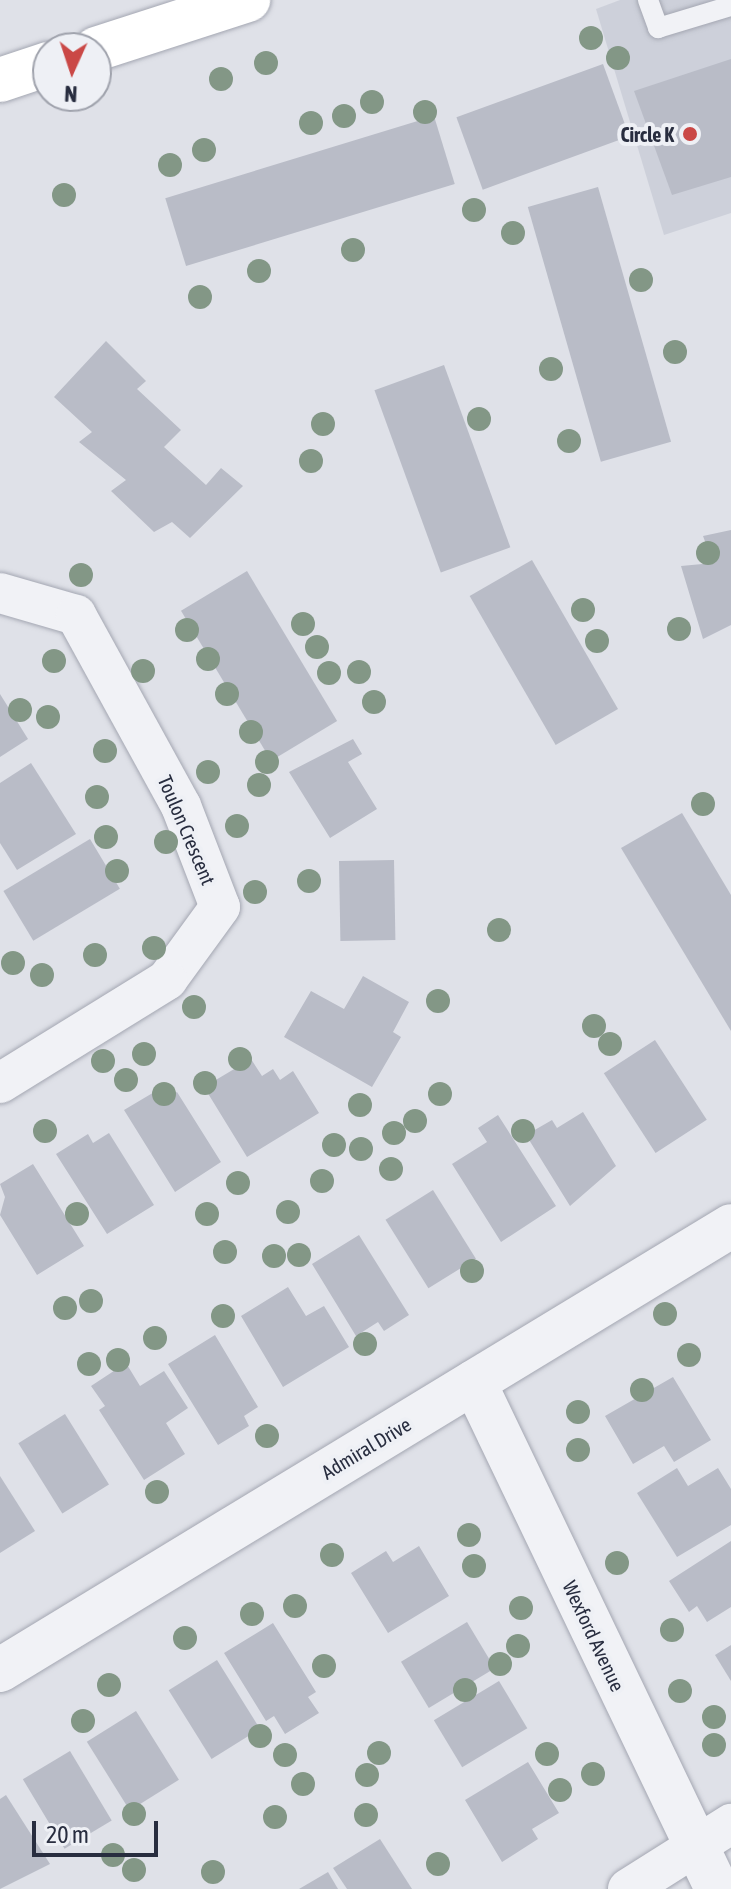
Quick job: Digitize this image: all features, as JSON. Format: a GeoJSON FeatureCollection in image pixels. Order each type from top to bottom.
{"type":"FeatureCollection","features":[{"type":"Feature","properties":{"kind":"main road"},"geometry":{"type":"LineString","coordinates":[[112,44],[248,0]]}},
{"type":"Feature","properties":{"kind":"main road"},"geometry":{"type":"LineString","coordinates":[[0,80],[32,69]]}},
{"type":"Feature","properties":{"kind":"street","name":"Toulon Crescent"},"geometry":{"type":"LineString","coordinates":[[0,593],[76,615],[181,806],[220,907],[167,980],[0,1083]]}},
{"type":"Feature","properties":{"kind":"street","name":"Admiral Drive"},"geometry":{"type":"LineString","coordinates":[[0,1670],[731,1226]]}},
{"type":"Feature","properties":{"kind":"street","name":"Wexford Avenue"},"geometry":{"type":"LineString","coordinates":[[474,1382],[694,1848],[717,1889]]}},
{"type":"Feature","properties":{"kind":"street"},"geometry":{"type":"LineString","coordinates":[[628,1889],[731,1824]]}},
{"type":"Feature","properties":{"kind":"lane"},"geometry":{"type":"LineString","coordinates":[[648,0],[658,28],[731,6]]}},
{"type":"Feature","properties":{"kind":"shaded area"},"geometry":{"type":"Polygon","coordinates":[[[620,0],[731,0],[731,213],[664,235],[596,9],[620,0]]]}},
{"type":"Feature","properties":{"kind":"building","name":"Circle K"},"geometry":{"type":"Polygon","coordinates":[[[731,59],[731,177],[672,195],[634,91],[731,59]]]}},
{"type":"Feature","properties":{"kind":"building"},"geometry":{"type":"Polygon","coordinates":[[[603,64],[629,136],[483,190],[456,117],[603,64]]]}},
{"type":"Feature","properties":{"kind":"building"},"geometry":{"type":"Polygon","coordinates":[[[434,116],[455,184],[186,266],[165,198],[434,116]]]}},
{"type":"Feature","properties":{"kind":"building"},"geometry":{"type":"Polygon","coordinates":[[[598,187],[671,442],[601,462],[528,207],[598,187]]]}},
{"type":"Feature","properties":{"kind":"building"},"geometry":{"type":"Polygon","coordinates":[[[106,341],[146,381],[137,389],[181,430],[164,447],[206,485],[221,468],[243,486],[190,538],[172,522],[154,532],[111,491],[126,480],[79,442],[92,432],[54,397],[106,341]]]}},
{"type":"Feature","properties":{"kind":"building"},"geometry":{"type":"Polygon","coordinates":[[[444,365],[510,547],[441,573],[374,390],[444,365]]]}},
{"type":"Feature","properties":{"kind":"building"},"geometry":{"type":"Polygon","coordinates":[[[731,530],[731,625],[703,639],[681,566],[713,563],[703,536],[731,530]]]}},
{"type":"Feature","properties":{"kind":"building"},"geometry":{"type":"Polygon","coordinates":[[[532,560],[618,709],[556,745],[470,596],[532,560]]]}},
{"type":"Feature","properties":{"kind":"building"},"geometry":{"type":"Polygon","coordinates":[[[247,571],[337,721],[271,761],[181,611],[247,571]]]}},
{"type":"Feature","properties":{"kind":"building"},"geometry":{"type":"Polygon","coordinates":[[[0,694],[28,739],[0,757],[0,694]]]}},
{"type":"Feature","properties":{"kind":"building"},"geometry":{"type":"Polygon","coordinates":[[[353,739],[362,754],[348,762],[377,809],[330,838],[289,772],[353,739]]]}},
{"type":"Feature","properties":{"kind":"building"},"geometry":{"type":"Polygon","coordinates":[[[31,763],[76,834],[17,870],[0,843],[0,783],[31,763]]]}},
{"type":"Feature","properties":{"kind":"building"},"geometry":{"type":"Polygon","coordinates":[[[682,813],[731,895],[731,1031],[621,848],[682,813]]]}},
{"type":"Feature","properties":{"kind":"building"},"geometry":{"type":"Polygon","coordinates":[[[90,839],[120,889],[33,941],[3,891],[90,839]]]}},
{"type":"Feature","properties":{"kind":"building"},"geometry":{"type":"Polygon","coordinates":[[[394,860],[395,940],[340,941],[339,861],[394,860]]]}},
{"type":"Feature","properties":{"kind":"building"},"geometry":{"type":"Polygon","coordinates":[[[363,976],[409,1002],[393,1032],[401,1037],[372,1087],[284,1037],[311,991],[344,1009],[363,976]]]}},
{"type":"Feature","properties":{"kind":"building"},"geometry":{"type":"Polygon","coordinates":[[[655,1040],[707,1120],[656,1153],[604,1073],[655,1040]]]}},
{"type":"Feature","properties":{"kind":"building"},"geometry":{"type":"Polygon","coordinates":[[[251,1059],[262,1076],[273,1069],[280,1080],[293,1071],[319,1113],[247,1157],[204,1087],[251,1059]]]}},
{"type":"Feature","properties":{"kind":"building"},"geometry":{"type":"Polygon","coordinates":[[[156,1091],[162,1101],[177,1092],[221,1162],[175,1192],[124,1110],[156,1091]]]}},
{"type":"Feature","properties":{"kind":"building"},"geometry":{"type":"Polygon","coordinates":[[[583,1112],[616,1166],[570,1206],[526,1135],[552,1120],[557,1128],[583,1112]]]}},
{"type":"Feature","properties":{"kind":"building"},"geometry":{"type":"Polygon","coordinates":[[[498,1115],[556,1206],[501,1242],[452,1164],[487,1142],[478,1128],[498,1115]]]}},
{"type":"Feature","properties":{"kind":"building"},"geometry":{"type":"Polygon","coordinates":[[[109,1133],[154,1205],[107,1234],[56,1154],[88,1134],[93,1143],[109,1133]]]}},
{"type":"Feature","properties":{"kind":"building"},"geometry":{"type":"Polygon","coordinates":[[[33,1164],[84,1246],[37,1275],[0,1215],[5,1197],[0,1184],[33,1164]]]}},
{"type":"Feature","properties":{"kind":"building"},"geometry":{"type":"Polygon","coordinates":[[[433,1190],[476,1259],[428,1288],[386,1220],[433,1190]]]}},
{"type":"Feature","properties":{"kind":"building"},"geometry":{"type":"Polygon","coordinates":[[[359,1235],[409,1315],[384,1331],[378,1322],[356,1336],[312,1264],[359,1235]]]}},
{"type":"Feature","properties":{"kind":"building"},"geometry":{"type":"Polygon","coordinates":[[[288,1287],[306,1316],[324,1306],[349,1347],[283,1387],[241,1316],[288,1287]]]}},
{"type":"Feature","properties":{"kind":"building"},"geometry":{"type":"Polygon","coordinates":[[[215,1335],[258,1407],[244,1416],[249,1426],[218,1445],[168,1364],[215,1335]]]}},
{"type":"Feature","properties":{"kind":"building"},"geometry":{"type":"Polygon","coordinates":[[[126,1363],[140,1386],[164,1371],[188,1408],[166,1423],[185,1454],[144,1480],[99,1410],[105,1406],[91,1386],[126,1363]]]}},
{"type":"Feature","properties":{"kind":"building"},"geometry":{"type":"Polygon","coordinates":[[[673,1377],[711,1440],[674,1462],[664,1446],[633,1464],[605,1416],[673,1377]]]}},
{"type":"Feature","properties":{"kind":"building"},"geometry":{"type":"Polygon","coordinates":[[[65,1414],[109,1484],[62,1514],[18,1443],[65,1414]]]}},
{"type":"Feature","properties":{"kind":"building"},"geometry":{"type":"Polygon","coordinates":[[[677,1468],[688,1486],[718,1468],[731,1489],[731,1525],[677,1557],[637,1493],[677,1468]]]}},
{"type":"Feature","properties":{"kind":"building"},"geometry":{"type":"Polygon","coordinates":[[[0,1476],[35,1531],[0,1553],[0,1476]]]}},
{"type":"Feature","properties":{"kind":"building"},"geometry":{"type":"Polygon","coordinates":[[[731,1541],[731,1607],[707,1622],[697,1606],[689,1612],[669,1581],[731,1541]]]}},
{"type":"Feature","properties":{"kind":"building"},"geometry":{"type":"Polygon","coordinates":[[[419,1546],[449,1596],[388,1633],[351,1573],[386,1551],[393,1562],[419,1546]]]}},
{"type":"Feature","properties":{"kind":"building"},"geometry":{"type":"Polygon","coordinates":[[[467,1622],[495,1668],[429,1708],[401,1662],[467,1622]]]}},
{"type":"Feature","properties":{"kind":"building"},"geometry":{"type":"Polygon","coordinates":[[[273,1623],[316,1692],[308,1697],[319,1713],[285,1734],[274,1716],[266,1721],[224,1653],[273,1623]]]}},
{"type":"Feature","properties":{"kind":"building"},"geometry":{"type":"Polygon","coordinates":[[[731,1645],[731,1681],[715,1655],[731,1645]]]}},
{"type":"Feature","properties":{"kind":"building"},"geometry":{"type":"Polygon","coordinates":[[[217,1660],[260,1729],[212,1759],[169,1690],[217,1660]]]}},
{"type":"Feature","properties":{"kind":"building"},"geometry":{"type":"Polygon","coordinates":[[[499,1681],[527,1728],[462,1767],[434,1720],[499,1681]]]}},
{"type":"Feature","properties":{"kind":"building"},"geometry":{"type":"Polygon","coordinates":[[[136,1711],[179,1780],[130,1810],[87,1742],[136,1711]]]}},
{"type":"Feature","properties":{"kind":"building"},"geometry":{"type":"Polygon","coordinates":[[[70,1751],[112,1820],[65,1849],[23,1779],[70,1751]]]}},
{"type":"Feature","properties":{"kind":"building"},"geometry":{"type":"Polygon","coordinates":[[[528,1762],[559,1813],[532,1829],[538,1839],[502,1862],[465,1800],[528,1762]]]}},
{"type":"Feature","properties":{"kind":"building"},"geometry":{"type":"Polygon","coordinates":[[[6,1795],[50,1864],[0,1889],[0,1799],[6,1795]]]}},
{"type":"Feature","properties":{"kind":"building"},"geometry":{"type":"Polygon","coordinates":[[[380,1839],[412,1889],[347,1889],[333,1868],[380,1839]]]}},
{"type":"Feature","properties":{"kind":"building"},"geometry":{"type":"Polygon","coordinates":[[[328,1872],[338,1889],[299,1889],[328,1872]]]}},
{"type":"Feature","properties":{"kind":"place","name":"Circle K"},"geometry":{"type":"Point","coordinates":[690,134]}}]}
